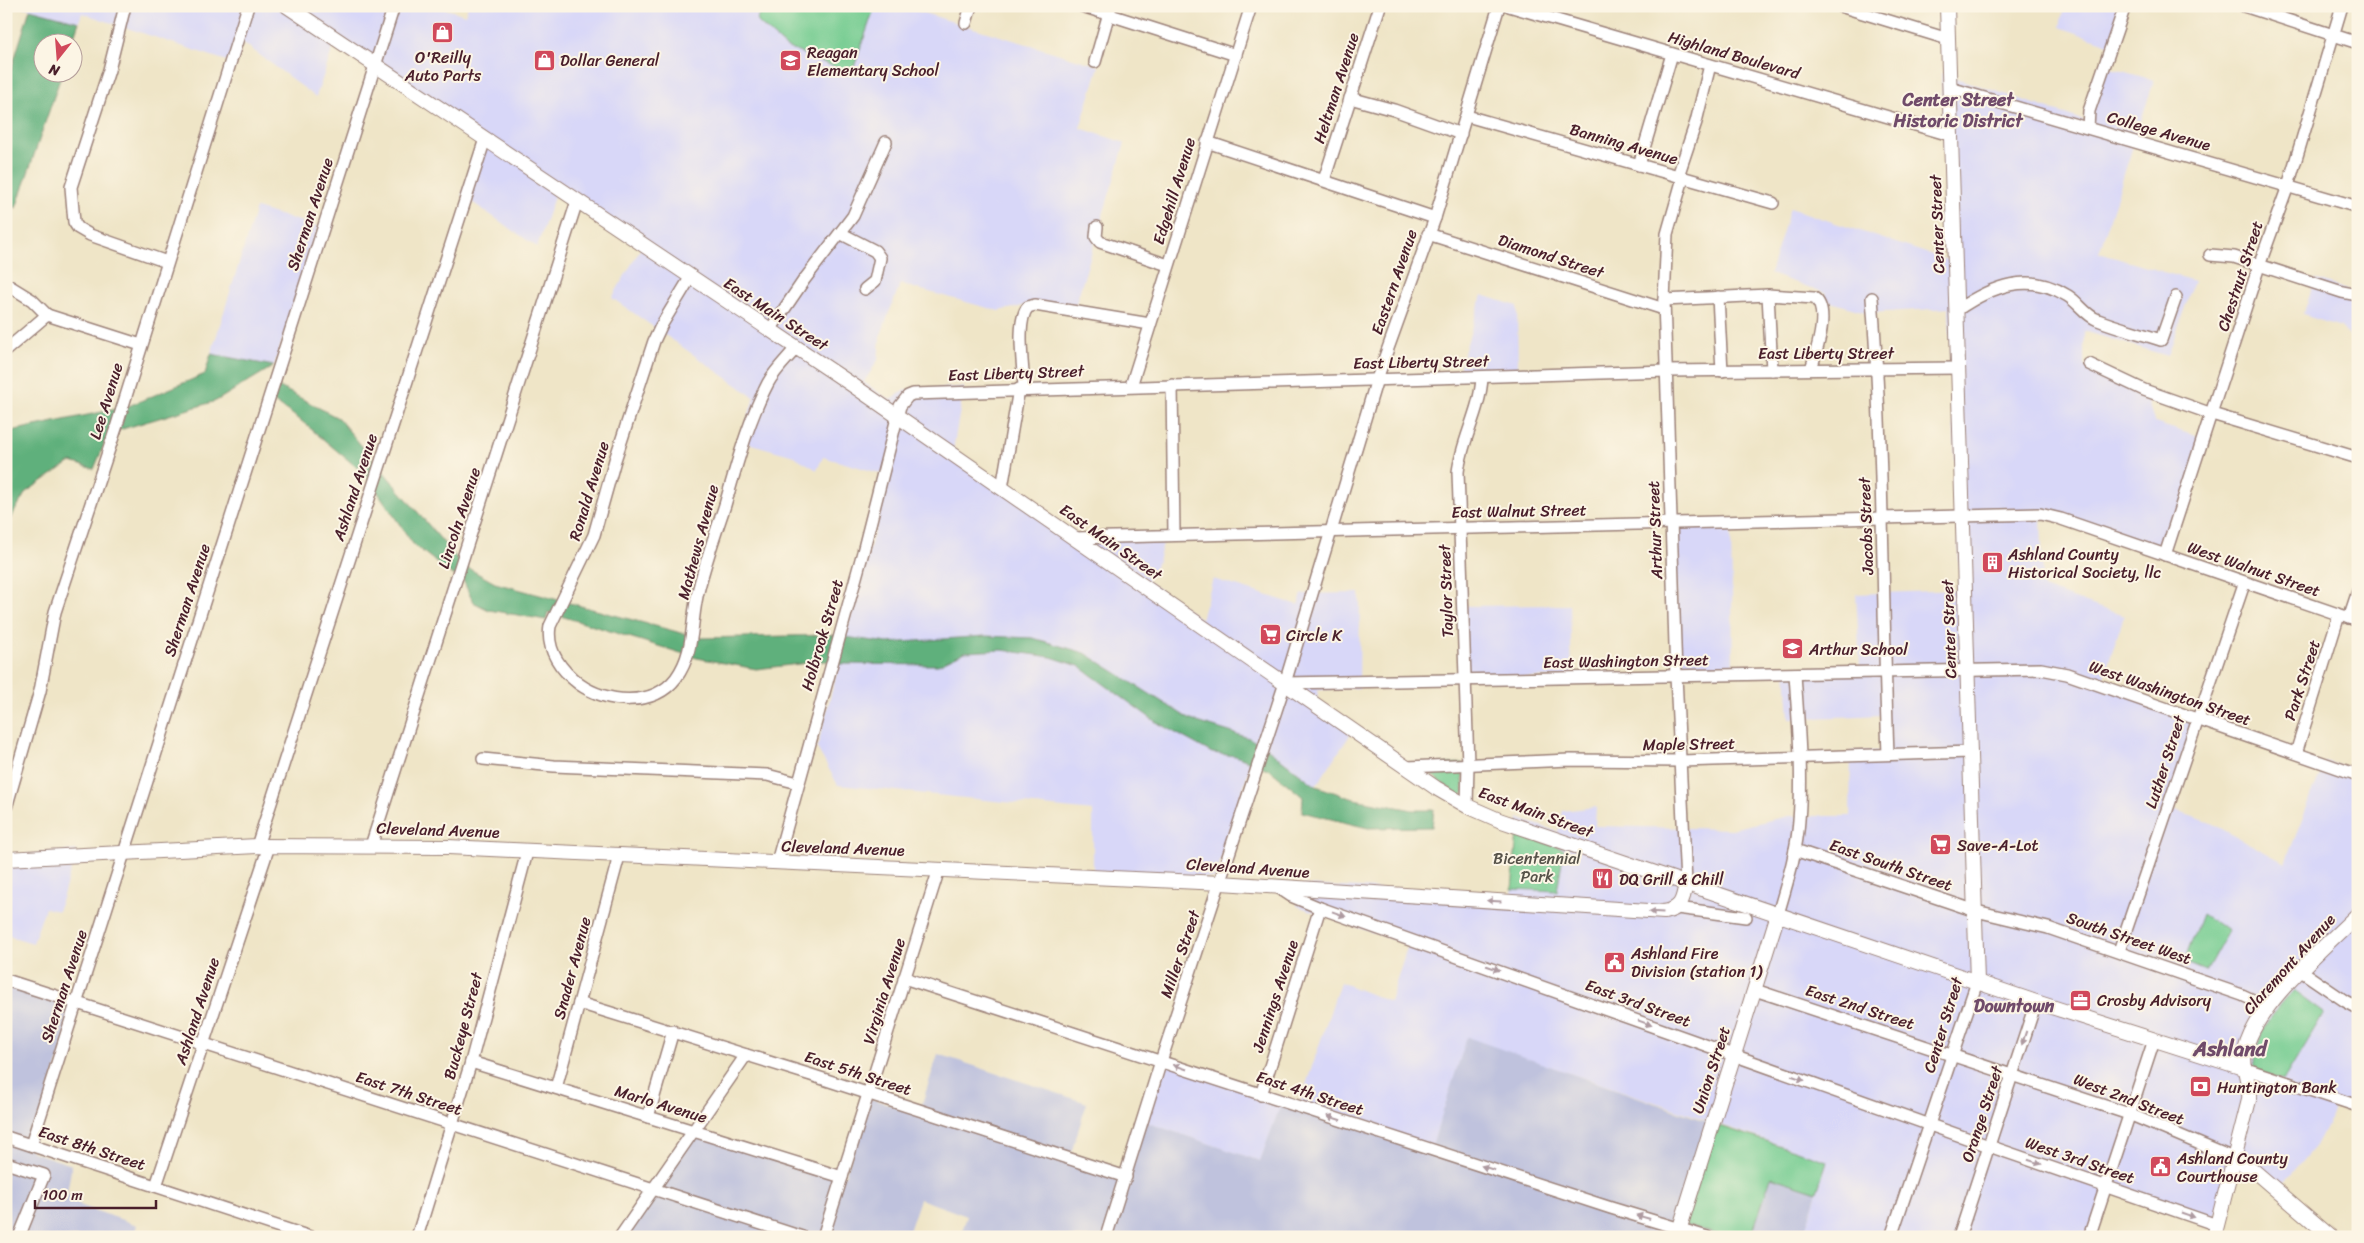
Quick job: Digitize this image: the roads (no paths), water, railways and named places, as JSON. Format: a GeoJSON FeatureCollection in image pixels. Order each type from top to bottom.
{"type":"FeatureCollection","features":[{"type":"Feature","properties":{"kind":"main road","name":"East Main Street"},"geometry":{"type":"LineString","coordinates":[[286,6],[898,416],[1407,767],[1467,806],[1499,820],[2036,1002],[2243,1068]]}},
{"type":"Feature","properties":{"kind":"main road","name":"Center Street"},"geometry":{"type":"LineString","coordinates":[[1947,6],[1977,982]]}},
{"type":"Feature","properties":{"kind":"main road","name":"Cleveland Avenue"},"geometry":{"type":"LineString","coordinates":[[6,859],[263,846],[448,847],[1221,883],[1664,912],[1677,908]]}},
{"type":"Feature","properties":{"kind":"main road"},"geometry":{"type":"LineString","coordinates":[[1677,908],[1682,903],[1686,883]]}},
{"type":"Feature","properties":{"kind":"main road","name":"Union Street"},"geometry":{"type":"LineString","coordinates":[[1678,1232],[1778,914]]}},
{"type":"Feature","properties":{"kind":"main road","name":"Claremont Avenue"},"geometry":{"type":"LineString","coordinates":[[2243,1068],[2244,1052],[2251,1033],[2268,1007],[2358,914]]}},
{"type":"Feature","properties":{"kind":"main road"},"geometry":{"type":"LineString","coordinates":[[2215,1234],[2250,1090],[2243,1068]]}},
{"type":"Feature","properties":{"kind":"main road"},"geometry":{"type":"LineString","coordinates":[[2233,1158],[2253,1170],[2331,1237]]}},
{"type":"Feature","properties":{"kind":"street"},"geometry":{"type":"LineString","coordinates":[[125,6],[109,70],[72,182],[72,218],[78,228],[90,235],[167,262]]}},
{"type":"Feature","properties":{"kind":"street","name":"Lee Avenue"},"geometry":{"type":"LineString","coordinates":[[6,808],[40,691],[55,612],[248,6]]}},
{"type":"Feature","properties":{"kind":"street","name":"Sherman Avenue"},"geometry":{"type":"LineString","coordinates":[[31,1144],[394,6]]}},
{"type":"Feature","properties":{"kind":"street"},"geometry":{"type":"LineString","coordinates":[[966,23],[971,6]]}},
{"type":"Feature","properties":{"kind":"street"},"geometry":{"type":"LineString","coordinates":[[1082,6],[1110,10],[1236,55]]}},
{"type":"Feature","properties":{"kind":"street","name":"Edgehill Avenue"},"geometry":{"type":"LineString","coordinates":[[1131,386],[1251,6]]}},
{"type":"Feature","properties":{"kind":"street","name":"Heltman Avenue"},"geometry":{"type":"LineString","coordinates":[[1324,180],[1380,6]]}},
{"type":"Feature","properties":{"kind":"street","name":"Eastern Avenue"},"geometry":{"type":"LineString","coordinates":[[1285,683],[1329,532],[1377,379],[1435,218],[1499,6]]}},
{"type":"Feature","properties":{"kind":"street","name":"Highland Boulevard"},"geometry":{"type":"LineString","coordinates":[[1509,6],[1950,135]]}},
{"type":"Feature","properties":{"kind":"street"},"geometry":{"type":"LineString","coordinates":[[1840,6],[1948,39]]}},
{"type":"Feature","properties":{"kind":"street"},"geometry":{"type":"LineString","coordinates":[[2088,127],[2089,111],[2125,6]]}},
{"type":"Feature","properties":{"kind":"street"},"geometry":{"type":"LineString","coordinates":[[2244,6],[2358,43]]}},
{"type":"Feature","properties":{"kind":"street","name":"Chestnut Street"},"geometry":{"type":"LineString","coordinates":[[2165,555],[2259,266],[2288,186],[2342,6]]}},
{"type":"Feature","properties":{"kind":"street"},"geometry":{"type":"LineString","coordinates":[[1096,62],[1110,10]]}},
{"type":"Feature","properties":{"kind":"street"},"geometry":{"type":"LineString","coordinates":[[1639,165],[1672,54]]}},
{"type":"Feature","properties":{"kind":"street","name":"Arthur Street"},"geometry":{"type":"LineString","coordinates":[[1686,883],[1676,676],[1664,304],[1667,234],[1710,65]]}},
{"type":"Feature","properties":{"kind":"street","name":"College Avenue"},"geometry":{"type":"LineString","coordinates":[[1950,88],[2358,207]]}},
{"type":"Feature","properties":{"kind":"street"},"geometry":{"type":"LineString","coordinates":[[1350,98],[1394,110],[1461,134]]}},
{"type":"Feature","properties":{"kind":"street","name":"Banning Avenue"},"geometry":{"type":"LineString","coordinates":[[1467,116],[1773,203]]}},
{"type":"Feature","properties":{"kind":"street","name":"Ashland Avenue"},"geometry":{"type":"LineString","coordinates":[[156,1186],[203,1044],[263,846],[485,139]]}},
{"type":"Feature","properties":{"kind":"street"},"geometry":{"type":"LineString","coordinates":[[770,330],[804,280],[842,234],[854,216],[886,142]]}},
{"type":"Feature","properties":{"kind":"street"},"geometry":{"type":"LineString","coordinates":[[1207,142],[1435,218]]}},
{"type":"Feature","properties":{"kind":"street","name":"Lincoln Avenue"},"geometry":{"type":"LineString","coordinates":[[371,846],[577,200]]}},
{"type":"Feature","properties":{"kind":"street"},"geometry":{"type":"LineString","coordinates":[[1097,227],[1096,237],[1100,242],[1168,264]]}},
{"type":"Feature","properties":{"kind":"street"},"geometry":{"type":"LineString","coordinates":[[842,234],[875,252],[880,258],[875,281],[865,289]]}},
{"type":"Feature","properties":{"kind":"street","name":"Diamond Street"},"geometry":{"type":"LineString","coordinates":[[1428,234],[1664,304],[1718,297],[1768,295],[1814,298],[1820,303],[1822,320],[1812,369]]}},
{"type":"Feature","properties":{"kind":"street"},"geometry":{"type":"LineString","coordinates":[[2210,255],[2227,255],[2342,292],[2358,295]]}},
{"type":"Feature","properties":{"kind":"street","name":"Ronald Avenue"},"geometry":{"type":"LineString","coordinates":[[602,696],[578,683],[561,666],[551,647],[550,626],[594,535],[615,460],[660,326],[690,278]]}},
{"type":"Feature","properties":{"kind":"street"},"geometry":{"type":"LineString","coordinates":[[6,284],[32,300],[47,315],[141,345]]}},
{"type":"Feature","properties":{"kind":"street"},"geometry":{"type":"LineString","coordinates":[[1957,310],[1997,287],[2026,284],[2047,286],[2072,298],[2084,311],[2097,320],[2161,340],[2176,297]]}},
{"type":"Feature","properties":{"kind":"street"},"geometry":{"type":"LineString","coordinates":[[1768,295],[1772,370]]}},
{"type":"Feature","properties":{"kind":"street"},"geometry":{"type":"LineString","coordinates":[[1718,297],[1722,370]]}},
{"type":"Feature","properties":{"kind":"street","name":"Jacobs Street"},"geometry":{"type":"LineString","coordinates":[[1872,298],[1883,518],[1888,754]]}},
{"type":"Feature","properties":{"kind":"street"},"geometry":{"type":"LineString","coordinates":[[1002,488],[1021,389],[1021,346],[1024,315],[1028,307],[1035,306],[1150,324]]}},
{"type":"Feature","properties":{"kind":"street"},"geometry":{"type":"LineString","coordinates":[[6,350],[47,315]]}},
{"type":"Feature","properties":{"kind":"street","name":"Mathews Avenue"},"geometry":{"type":"LineString","coordinates":[[602,696],[626,700],[651,695],[672,682],[683,668],[692,638],[699,588],[740,452],[767,384],[796,348]]}},
{"type":"Feature","properties":{"kind":"street"},"geometry":{"type":"LineString","coordinates":[[2089,364],[2144,390],[2212,414],[2358,458]]}},
{"type":"Feature","properties":{"kind":"street","name":"East Liberty Street"},"geometry":{"type":"LineString","coordinates":[[898,416],[904,400],[913,394],[1021,389],[1722,370],[1959,368]]}},
{"type":"Feature","properties":{"kind":"street","name":"Taylor Street"},"geometry":{"type":"LineString","coordinates":[[1467,806],[1468,764],[1460,528],[1460,460],[1466,435],[1480,401],[1482,378]]}},
{"type":"Feature","properties":{"kind":"street"},"geometry":{"type":"LineString","coordinates":[[1172,385],[1174,535]]}},
{"type":"Feature","properties":{"kind":"street","name":"Holbrook Street"},"geometry":{"type":"LineString","coordinates":[[778,862],[898,416]]}},
{"type":"Feature","properties":{"kind":"street","name":"West Walnut Street"},"geometry":{"type":"LineString","coordinates":[[1964,516],[2040,514],[2061,519],[2244,584],[2349,618]]}},
{"type":"Feature","properties":{"kind":"street","name":"East Walnut Street"},"geometry":{"type":"LineString","coordinates":[[1074,538],[1964,516]]}},
{"type":"Feature","properties":{"kind":"street","name":"Luther Street"},"geometry":{"type":"LineString","coordinates":[[2119,952],[2196,720],[2244,584]]}},
{"type":"Feature","properties":{"kind":"street","name":"Park Street"},"geometry":{"type":"LineString","coordinates":[[2296,754],[2358,591]]}},
{"type":"Feature","properties":{"kind":"street","name":"West Washington Street"},"geometry":{"type":"LineString","coordinates":[[1968,671],[2052,670],[2358,775]]}},
{"type":"Feature","properties":{"kind":"street","name":"East Washington Street"},"geometry":{"type":"LineString","coordinates":[[1285,683],[1968,671]]}},
{"type":"Feature","properties":{"kind":"street"},"geometry":{"type":"LineString","coordinates":[[1778,914],[1795,850],[1799,821],[1799,757],[1795,674]]}},
{"type":"Feature","properties":{"kind":"street","name":"Miller Street"},"geometry":{"type":"LineString","coordinates":[[1106,1237],[1161,1061],[1221,883],[1285,683]]}},
{"type":"Feature","properties":{"kind":"street","name":"Maple Street"},"geometry":{"type":"LineString","coordinates":[[1407,767],[1570,760],[1681,762],[1971,752]]}},
{"type":"Feature","properties":{"kind":"street"},"geometry":{"type":"LineString","coordinates":[[483,759],[554,766],[767,775],[798,784]]}},
{"type":"Feature","properties":{"kind":"street","name":"East South Street"},"geometry":{"type":"LineString","coordinates":[[1795,850],[1976,911]]}},
{"type":"Feature","properties":{"kind":"street","name":"Buckeye Street"},"geometry":{"type":"LineString","coordinates":[[416,1237],[471,1062],[527,852]]}},
{"type":"Feature","properties":{"kind":"street","name":"Snader Avenue"},"geometry":{"type":"LineString","coordinates":[[556,1088],[619,856]]}},
{"type":"Feature","properties":{"kind":"street","name":"Virginia Avenue"},"geometry":{"type":"LineString","coordinates":[[823,1237],[939,869]]}},
{"type":"Feature","properties":{"kind":"street","name":"East 3rd Street"},"geometry":{"type":"LineString","coordinates":[[1279,888],[1291,896],[1320,908],[1989,1146]]}},
{"type":"Feature","properties":{"kind":"street","name":"Jennings Avenue"},"geometry":{"type":"LineString","coordinates":[[1261,1094],[1320,908]]}},
{"type":"Feature","properties":{"kind":"street","name":"Cleveland Avenue"},"geometry":{"type":"LineString","coordinates":[[1677,908],[1746,917]]}},
{"type":"Feature","properties":{"kind":"street","name":"South Street West"},"geometry":{"type":"LineString","coordinates":[[1976,911],[2048,928],[2242,995],[2268,1007]]}},
{"type":"Feature","properties":{"kind":"street"},"geometry":{"type":"LineString","coordinates":[[2301,971],[2344,1001],[2358,1008]]}},
{"type":"Feature","properties":{"kind":"street","name":"East 4th Street"},"geometry":{"type":"LineString","coordinates":[[904,978],[1601,1205],[1678,1232],[1707,1237]]}},
{"type":"Feature","properties":{"kind":"street","name":"East 7th Street"},"geometry":{"type":"LineString","coordinates":[[6,980],[802,1237]]}},
{"type":"Feature","properties":{"kind":"street","name":"Center Street"},"geometry":{"type":"LineString","coordinates":[[1891,1237],[1977,982]]}},
{"type":"Feature","properties":{"kind":"street","name":"East 2nd Street"},"geometry":{"type":"LineString","coordinates":[[1754,990],[1954,1054],[2012,1075]]}},
{"type":"Feature","properties":{"kind":"street","name":"Orange Street"},"geometry":{"type":"LineString","coordinates":[[1959,1237],[2036,1002]]}},
{"type":"Feature","properties":{"kind":"street","name":"East 5th Street"},"geometry":{"type":"LineString","coordinates":[[579,1003],[673,1031],[1126,1177]]}},
{"type":"Feature","properties":{"kind":"street"},"geometry":{"type":"LineString","coordinates":[[648,1117],[673,1031]]}},
{"type":"Feature","properties":{"kind":"street"},"geometry":{"type":"LineString","coordinates":[[2089,1237],[2154,1040]]}},
{"type":"Feature","properties":{"kind":"street"},"geometry":{"type":"LineString","coordinates":[[620,1237],[692,1130],[746,1055]]}},
{"type":"Feature","properties":{"kind":"street","name":"Marlo Avenue"},"geometry":{"type":"LineString","coordinates":[[471,1062],[842,1177]]}},
{"type":"Feature","properties":{"kind":"street"},"geometry":{"type":"LineString","coordinates":[[2243,1068],[2358,1106]]}},
{"type":"Feature","properties":{"kind":"street","name":"West 2nd Street"},"geometry":{"type":"LineString","coordinates":[[2012,1075],[2129,1114],[2233,1158]]}},
{"type":"Feature","properties":{"kind":"street","name":"East 8th Street"},"geometry":{"type":"LineString","coordinates":[[6,1137],[310,1237]]}},
{"type":"Feature","properties":{"kind":"street","name":"West 3rd Street"},"geometry":{"type":"LineString","coordinates":[[1989,1146],[2106,1186],[2215,1234]]}},
{"type":"Feature","properties":{"kind":"street"},"geometry":{"type":"LineString","coordinates":[[6,1163],[44,1175],[19,1237]]}},
{"type":"Feature","properties":{"kind":"place","name":"O'Reilly Auto Parts"},"geometry":{"type":"Point","coordinates":[443,33]}},
{"type":"Feature","properties":{"kind":"place","name":"Dollar General"},"geometry":{"type":"Point","coordinates":[544,60]}},
{"type":"Feature","properties":{"kind":"place","name":"Reagan Elementary School"},"geometry":{"type":"Point","coordinates":[791,61]}},
{"type":"Feature","properties":{"kind":"place","name":"Ashland County Historical Society, llc"},"geometry":{"type":"Point","coordinates":[1992,563]}},
{"type":"Feature","properties":{"kind":"place","name":"Circle K"},"geometry":{"type":"Point","coordinates":[1270,635]}},
{"type":"Feature","properties":{"kind":"place","name":"Arthur School"},"geometry":{"type":"Point","coordinates":[1793,649]}},
{"type":"Feature","properties":{"kind":"place","name":"Save-A-Lot"},"geometry":{"type":"Point","coordinates":[1941,845]}},
{"type":"Feature","properties":{"kind":"place","name":"DQ Grill & Chill"},"geometry":{"type":"Point","coordinates":[1603,879]}},
{"type":"Feature","properties":{"kind":"place","name":"Ashland Fire Division (station 1)"},"geometry":{"type":"Point","coordinates":[1615,962]}},
{"type":"Feature","properties":{"kind":"place","name":"Crosby Advisory"},"geometry":{"type":"Point","coordinates":[2081,1000]}},
{"type":"Feature","properties":{"kind":"place","name":"Huntington Bank"},"geometry":{"type":"Point","coordinates":[2201,1087]}},
{"type":"Feature","properties":{"kind":"place","name":"Ashland County Courthouse"},"geometry":{"type":"Point","coordinates":[2161,1167]}},
{"type":"Feature","properties":{"kind":"district","name":"Center Street Historic District"},"geometry":{"type":"Point","coordinates":[1958,110]}},
{"type":"Feature","properties":{"kind":"district","name":"Downtown"},"geometry":{"type":"Point","coordinates":[2014,1006]}},
{"type":"Feature","properties":{"kind":"district","name":"Ashland"},"geometry":{"type":"Point","coordinates":[2230,1049]}},
{"type":"Feature","properties":{"kind":"park label","name":"Bicentennial Park"},"geometry":{"type":"Point","coordinates":[1537,867]}}]}
